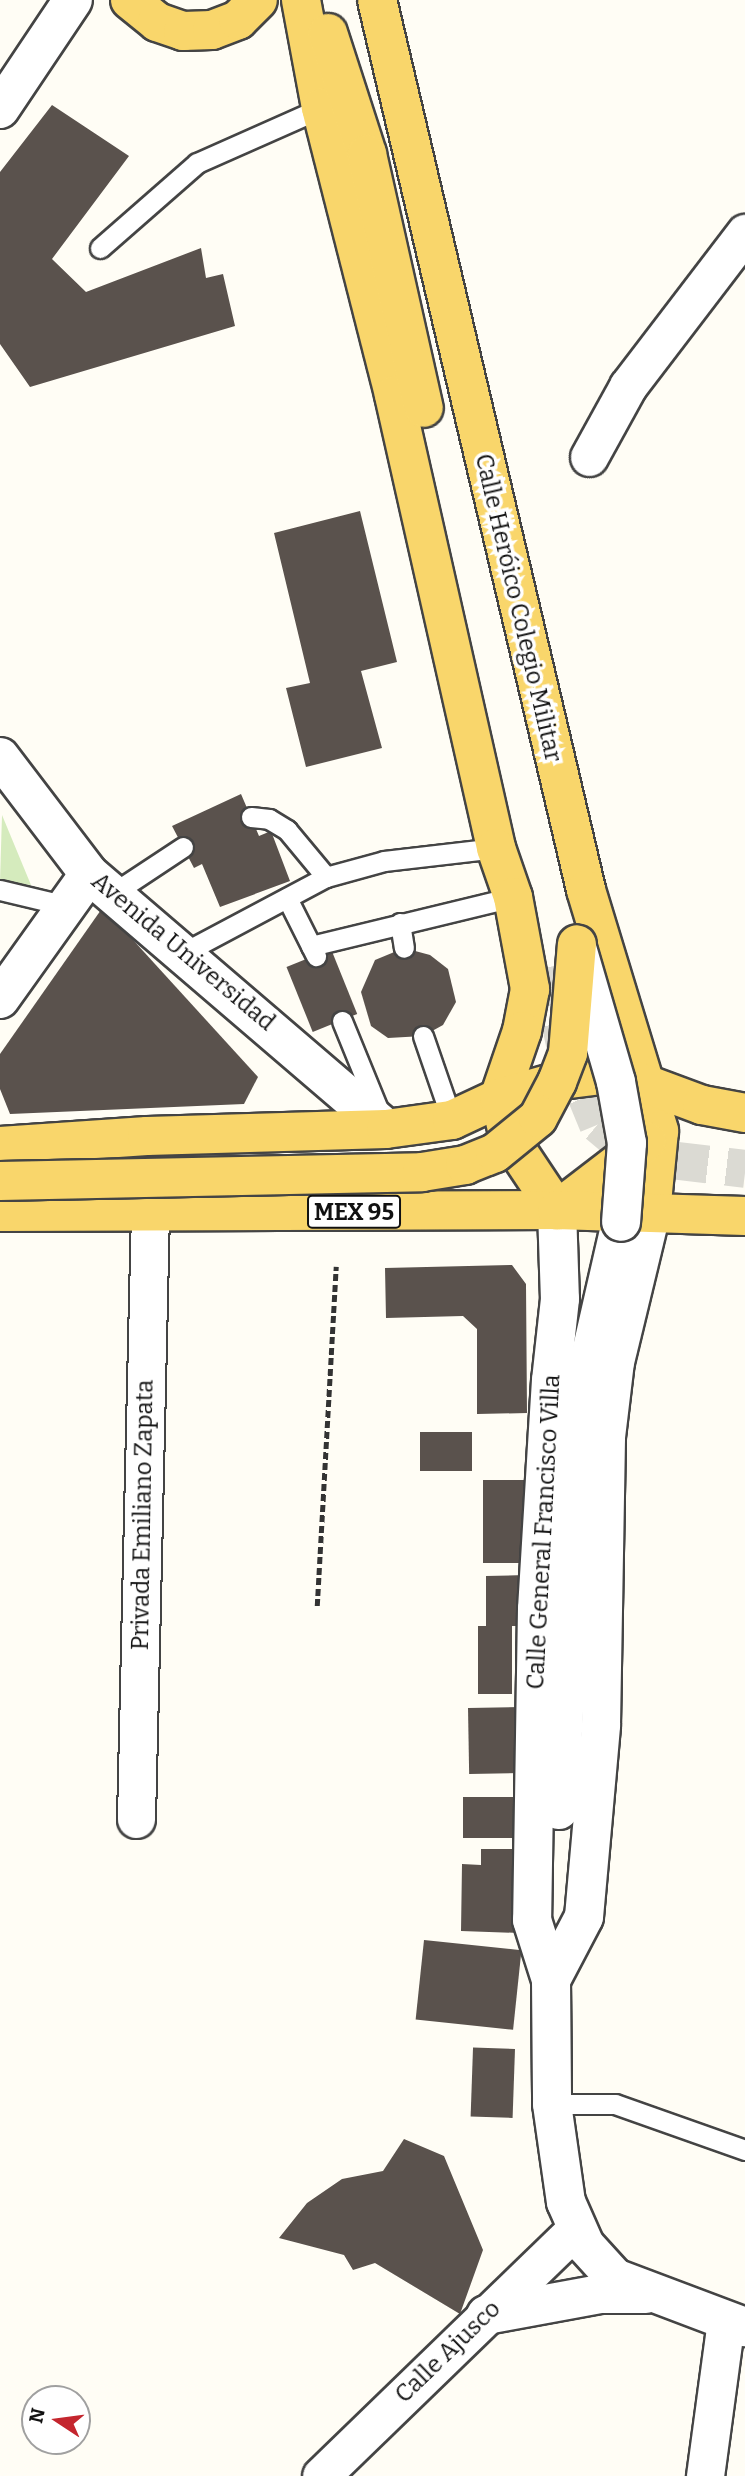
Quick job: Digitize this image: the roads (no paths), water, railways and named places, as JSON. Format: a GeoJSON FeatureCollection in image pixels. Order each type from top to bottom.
{"type":"FeatureCollection","features":[{"type":"Feature","properties":{"kind":"main road"},"geometry":{"type":"LineString","coordinates":[[130,0],[157,22],[183,31],[212,30],[238,20],[258,0]]}},
{"type":"Feature","properties":{"kind":"main road"},"geometry":{"type":"LineString","coordinates":[[301,0],[321,108],[394,395],[496,848],[513,897],[530,989],[522,1031],[499,1098],[509,1138],[557,1210]]}},
{"type":"Feature","properties":{"kind":"main road"},"geometry":{"type":"LineString","coordinates":[[317,0],[367,154],[563,956]]}},
{"type":"Feature","properties":{"kind":"main road"},"geometry":{"type":"LineString","coordinates":[[0,1181],[422,1172],[465,1165],[495,1153],[538,1118],[557,1083],[568,1053],[563,956],[550,853],[363,8]]}},
{"type":"Feature","properties":{"kind":"main road","name":"Calle Heróico Colegio Militar"},"geometry":{"type":"LineString","coordinates":[[363,8],[570,824],[659,1131],[651,1213]]}},
{"type":"Feature","properties":{"kind":"main road"},"geometry":{"type":"LineString","coordinates":[[522,1031],[541,1041],[575,1030],[593,1013],[606,991],[610,965]]}},
{"type":"Feature","properties":{"kind":"main road"},"geometry":{"type":"LineString","coordinates":[[0,1146],[147,1136],[386,1129],[452,1120],[499,1098],[589,1074],[616,1073],[643,1080],[702,1105],[745,1113]]}},
{"type":"Feature","properties":{"kind":"main road"},"geometry":{"type":"LineString","coordinates":[[557,1210],[598,1158],[643,1080]]}},
{"type":"Feature","properties":{"kind":"main road"},"geometry":{"type":"LineString","coordinates":[[557,1210],[659,1131],[702,1105]]}},
{"type":"Feature","properties":{"kind":"main road"},"geometry":{"type":"LineString","coordinates":[[342,1212],[372,1195],[382,1181],[391,1148],[386,1129]]}},
{"type":"Feature","properties":{"kind":"main road","name":"MEX 95"},"geometry":{"type":"LineString","coordinates":[[0,1212],[557,1210],[745,1216]]}},
{"type":"Feature","properties":{"kind":"street"},"geometry":{"type":"LineString","coordinates":[[0,109],[74,0]]}},
{"type":"Feature","properties":{"kind":"street"},"geometry":{"type":"LineString","coordinates":[[589,457],[628,386],[745,233]]}},
{"type":"Feature","properties":{"kind":"street","name":"Avenida Universidad"},"geometry":{"type":"LineString","coordinates":[[4,773],[101,884],[386,1129]]}},
{"type":"Feature","properties":{"kind":"street"},"geometry":{"type":"LineString","coordinates":[[0,999],[66,906],[101,884]]}},
{"type":"Feature","properties":{"kind":"street"},"geometry":{"type":"LineString","coordinates":[[551,1980],[580,1401],[623,1212],[628,1166],[616,1082],[563,956]]}},
{"type":"Feature","properties":{"kind":"street","name":"Calle General Francisco Villa"},"geometry":{"type":"LineString","coordinates":[[557,1210],[560,1299],[551,1380],[537,1609],[533,1920],[551,1980],[552,2105],[566,2202],[576,2229],[597,2260],[615,2278],[736,2324]]}},
{"type":"Feature","properties":{"kind":"street","name":"Privada Emiliano Zapata"},"geometry":{"type":"LineString","coordinates":[[136,1819],[150,1212]]}},
{"type":"Feature","properties":{"kind":"street","name":"Calle General Francisco Villa"},"geometry":{"type":"LineString","coordinates":[[551,1980],[584,1917],[601,1725],[606,1437],[615,1362],[651,1213]]}},
{"type":"Feature","properties":{"kind":"street","name":"Calle Ajusco"},"geometry":{"type":"LineString","coordinates":[[321,2476],[576,2229]]}},
{"type":"Feature","properties":{"kind":"street"},"geometry":{"type":"LineString","coordinates":[[486,2315],[600,2294],[653,2294]]}},
{"type":"Feature","properties":{"kind":"street"},"geometry":{"type":"LineString","coordinates":[[705,2476],[736,2324]]}},
{"type":"Feature","properties":{"kind":"lane"},"geometry":{"type":"LineString","coordinates":[[100,248],[197,163],[321,108]]}},
{"type":"Feature","properties":{"kind":"lane"},"geometry":{"type":"LineString","coordinates":[[251,817],[269,819],[287,830],[326,877]]}},
{"type":"Feature","properties":{"kind":"lane"},"geometry":{"type":"LineString","coordinates":[[101,884],[183,847]]}},
{"type":"Feature","properties":{"kind":"lane"},"geometry":{"type":"LineString","coordinates":[[183,953],[326,877],[384,861],[496,848]]}},
{"type":"Feature","properties":{"kind":"lane"},"geometry":{"type":"LineString","coordinates":[[0,890],[66,906]]}},
{"type":"Feature","properties":{"kind":"lane"},"geometry":{"type":"LineString","coordinates":[[287,898],[314,951],[400,923],[513,897]]}},
{"type":"Feature","properties":{"kind":"lane"},"geometry":{"type":"LineString","coordinates":[[400,923],[404,948]]}},
{"type":"Feature","properties":{"kind":"lane"},"geometry":{"type":"LineString","coordinates":[[342,1021],[386,1129]]}},
{"type":"Feature","properties":{"kind":"lane"},"geometry":{"type":"LineString","coordinates":[[423,1036],[452,1120]]}},
{"type":"Feature","properties":{"kind":"lane"},"geometry":{"type":"LineString","coordinates":[[552,2105],[615,2104],[745,2150]]}},
{"type":"Feature","properties":{"kind":"tunnel"},"geometry":{"type":"LineString","coordinates":[[549,967],[565,1044],[598,1124],[622,1144],[670,1160],[745,1169]]}}]}
